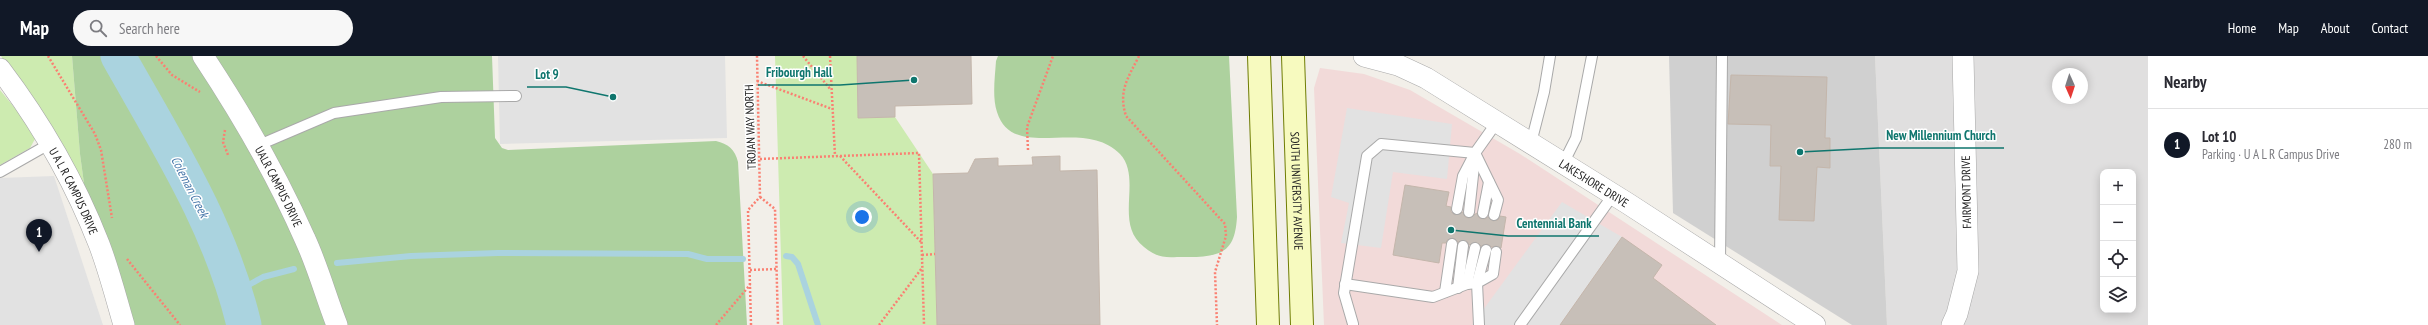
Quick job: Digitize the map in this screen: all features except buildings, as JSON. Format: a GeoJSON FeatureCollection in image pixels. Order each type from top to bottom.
{"type":"FeatureCollection","features":[{"type":"Feature","properties":{"kind":"main road"},"geometry":{"type":"LineString","coordinates":[[1259,56],[1268,325]]}},
{"type":"Feature","properties":{"kind":"main road","name":"SOUTH UNIVERSITY AVENUE"},"geometry":{"type":"LineString","coordinates":[[1293,56],[1302,325]]}},
{"type":"Feature","properties":{"kind":"street","name":"UALR CAMPUS DRIVE"},"geometry":{"type":"LineString","coordinates":[[203,56],[259,145],[306,240],[337,325]]}},
{"type":"Feature","properties":{"kind":"street","name":"FAIRMONT DRIVE"},"geometry":{"type":"LineString","coordinates":[[1952,325],[1957,314],[1968,271],[1963,56]]}},
{"type":"Feature","properties":{"kind":"street","name":"LAKESHORE DRIVE"},"geometry":{"type":"LineString","coordinates":[[1368,57],[1398,65],[1426,78],[1613,195],[1815,325]]}},
{"type":"Feature","properties":{"kind":"street","name":"U A L R CAMPUS DRIVE"},"geometry":{"type":"LineString","coordinates":[[0,69],[51,143],[99,244],[124,325]]}},
{"type":"Feature","properties":{"kind":"lane"},"geometry":{"type":"LineString","coordinates":[[1531,143],[1544,92],[1550,56]]}},
{"type":"Feature","properties":{"kind":"lane"},"geometry":{"type":"LineString","coordinates":[[1564,164],[1576,138],[1592,56]]}},
{"type":"Feature","properties":{"kind":"lane"},"geometry":{"type":"LineString","coordinates":[[1720,263],[1720,63],[1722,56]]}},
{"type":"Feature","properties":{"kind":"lane"},"geometry":{"type":"LineString","coordinates":[[259,145],[334,113],[441,97],[516,96]]}},
{"type":"Feature","properties":{"kind":"lane"},"geometry":{"type":"LineString","coordinates":[[1457,209],[1462,176],[1475,153],[1497,122]]}},
{"type":"Feature","properties":{"kind":"lane"},"geometry":{"type":"LineString","coordinates":[[0,172],[51,143]]}},
{"type":"Feature","properties":{"kind":"lane"},"geometry":{"type":"LineString","coordinates":[[1356,324],[1344,293],[1367,156],[1381,144],[1475,153]]}},
{"type":"Feature","properties":{"kind":"lane"},"geometry":{"type":"LineString","coordinates":[[1475,153],[1498,200],[1498,216]]}},
{"type":"Feature","properties":{"kind":"lane"},"geometry":{"type":"LineString","coordinates":[[1469,212],[1475,153]]}},
{"type":"Feature","properties":{"kind":"lane"},"geometry":{"type":"LineString","coordinates":[[1483,213],[1489,182]]}},
{"type":"Feature","properties":{"kind":"lane"},"geometry":{"type":"LineString","coordinates":[[1520,325],[1613,195]]}},
{"type":"Feature","properties":{"kind":"lane"},"geometry":{"type":"LineString","coordinates":[[1445,292],[1452,244]]}},
{"type":"Feature","properties":{"kind":"lane"},"geometry":{"type":"LineString","coordinates":[[1463,246],[1468,285],[1479,325]]}},
{"type":"Feature","properties":{"kind":"lane"},"geometry":{"type":"LineString","coordinates":[[1468,285],[1475,248]]}},
{"type":"Feature","properties":{"kind":"lane"},"geometry":{"type":"LineString","coordinates":[[1345,284],[1433,297],[1468,285],[1491,251]]}},
{"type":"Feature","properties":{"kind":"path"},"geometry":{"type":"LineString","coordinates":[[48,56],[95,134],[101,150],[113,225]]}},
{"type":"Feature","properties":{"kind":"path"},"geometry":{"type":"LineString","coordinates":[[156,56],[172,75],[200,91],[204,98]]}},
{"type":"Feature","properties":{"kind":"path","name":"TROJAN WAY NORTH"},"geometry":{"type":"LineString","coordinates":[[757,56],[760,196]]}},
{"type":"Feature","properties":{"kind":"path"},"geometry":{"type":"LineString","coordinates":[[803,56],[832,90]]}},
{"type":"Feature","properties":{"kind":"path"},"geometry":{"type":"LineString","coordinates":[[830,56],[835,156]]}},
{"type":"Feature","properties":{"kind":"path"},"geometry":{"type":"LineString","coordinates":[[1028,150],[1027,127],[1054,56]]}},
{"type":"Feature","properties":{"kind":"path"},"geometry":{"type":"LineString","coordinates":[[1139,56],[1123,89],[1122,103],[1126,116],[1225,224],[1226,236],[1215,272],[1216,325]]}},
{"type":"Feature","properties":{"kind":"path"},"geometry":{"type":"LineString","coordinates":[[757,81],[832,109]]}},
{"type":"Feature","properties":{"kind":"path"},"geometry":{"type":"LineString","coordinates":[[221,124],[225,130],[223,142],[228,155]]}},
{"type":"Feature","properties":{"kind":"path"},"geometry":{"type":"LineString","coordinates":[[760,159],[919,153],[924,325]]}},
{"type":"Feature","properties":{"kind":"path"},"geometry":{"type":"LineString","coordinates":[[840,156],[922,242]]}},
{"type":"Feature","properties":{"kind":"path"},"geometry":{"type":"LineString","coordinates":[[751,325],[748,210],[760,196],[775,209],[778,325]]}},
{"type":"Feature","properties":{"kind":"path"},"geometry":{"type":"LineString","coordinates":[[922,255],[935,254]]}},
{"type":"Feature","properties":{"kind":"path"},"geometry":{"type":"LineString","coordinates":[[124,256],[180,325]]}},
{"type":"Feature","properties":{"kind":"path"},"geometry":{"type":"LineString","coordinates":[[879,325],[922,268]]}},
{"type":"Feature","properties":{"kind":"path"},"geometry":{"type":"LineString","coordinates":[[750,270],[776,269]]}},
{"type":"Feature","properties":{"kind":"path"},"geometry":{"type":"LineString","coordinates":[[716,325],[750,285]]}},
{"type":"Feature","properties":{"kind":"shaded area"},"geometry":{"type":"Polygon","coordinates":[[[498,56],[725,56],[727,138],[500,144],[498,56]]]}},
{"type":"Feature","properties":{"kind":"shaded area"},"geometry":{"type":"Polygon","coordinates":[[[1669,56],[1875,56],[1887,325],[1852,325],[1673,213],[1669,56]]]}},
{"type":"Feature","properties":{"kind":"shaded area"},"geometry":{"type":"Polygon","coordinates":[[[1875,56],[2148,56],[2148,325],[1887,325],[1875,56]]]}},
{"type":"Feature","properties":{"kind":"shaded area"},"geometry":{"type":"Polygon","coordinates":[[[1320,68],[1364,74],[1410,90],[1520,154],[1782,325],[1324,325],[1314,88],[1320,68]]]}},
{"type":"Feature","properties":{"kind":"shaded area"},"geometry":{"type":"Polygon","coordinates":[[[1347,108],[1452,124],[1447,179],[1393,172],[1381,248],[1341,243],[1349,203],[1331,197],[1347,108]]]}},
{"type":"Feature","properties":{"kind":"shaded area"},"geometry":{"type":"Polygon","coordinates":[[[54,176],[103,325],[0,325],[0,178],[54,176]]]}},
{"type":"Feature","properties":{"kind":"shaded area"},"geometry":{"type":"Polygon","coordinates":[[[1562,202],[1622,237],[1560,325],[1472,325],[1562,202]]]}},
{"type":"Feature","properties":{"kind":"green space"},"geometry":{"type":"Polygon","coordinates":[[[1,56],[72,56],[80,154],[85,191],[1,56]]]}},
{"type":"Feature","properties":{"kind":"green space"},"geometry":{"type":"Polygon","coordinates":[[[72,56],[492,56],[495,138],[502,148],[508,150],[716,141],[724,144],[733,150],[738,162],[747,325],[130,325],[85,191],[80,154],[72,56]]]}},
{"type":"Feature","properties":{"kind":"green space"},"geometry":{"type":"Polygon","coordinates":[[[775,56],[857,56],[858,118],[895,117],[933,174],[937,325],[783,325],[775,56]]]}},
{"type":"Feature","properties":{"kind":"green space"},"geometry":{"type":"Polygon","coordinates":[[[998,56],[1229,56],[1237,217],[1235,233],[1228,247],[1219,253],[1209,256],[1163,257],[1144,247],[1135,237],[1130,226],[1129,176],[1126,164],[1120,154],[1105,143],[1069,137],[1033,138],[1018,135],[1005,127],[995,106],[994,87],[996,61],[998,56]]]}},
{"type":"Feature","properties":{"kind":"green space"},"geometry":{"type":"Polygon","coordinates":[[[0,90],[32,129],[35,139],[30,148],[0,165],[0,90]]]}},
{"type":"Feature","properties":{"kind":"waterway","name":"Coleman Creek"},"geometry":{"type":"LineString","coordinates":[[118,56],[191,186],[207,220],[222,254],[244,325]]}},
{"type":"Feature","properties":{"kind":"waterway"},"geometry":{"type":"LineString","coordinates":[[337,263],[411,256],[498,253],[688,254],[707,259],[743,259]]}},
{"type":"Feature","properties":{"kind":"waterway"},"geometry":{"type":"LineString","coordinates":[[786,256],[792,257],[798,264],[818,325]]}},
{"type":"Feature","properties":{"kind":"waterway"},"geometry":{"type":"LineString","coordinates":[[236,292],[263,277],[294,269]]}},
{"type":"Feature","properties":{"kind":"place","name":"Fribourgh Hall"},"geometry":{"type":"Point","coordinates":[914,80]}},
{"type":"Feature","properties":{"kind":"place","name":"Lot 9"},"geometry":{"type":"Point","coordinates":[613,97]}},
{"type":"Feature","properties":{"kind":"place","name":"New Millennium Church"},"geometry":{"type":"Point","coordinates":[1800,152]}},
{"type":"Feature","properties":{"kind":"place","name":"Centennial Bank"},"geometry":{"type":"Point","coordinates":[1451,230]}},
{"type":"Feature","properties":{"kind":"place","name":"Lot 10"},"geometry":{"type":"Point","coordinates":[39,252]}}]}
